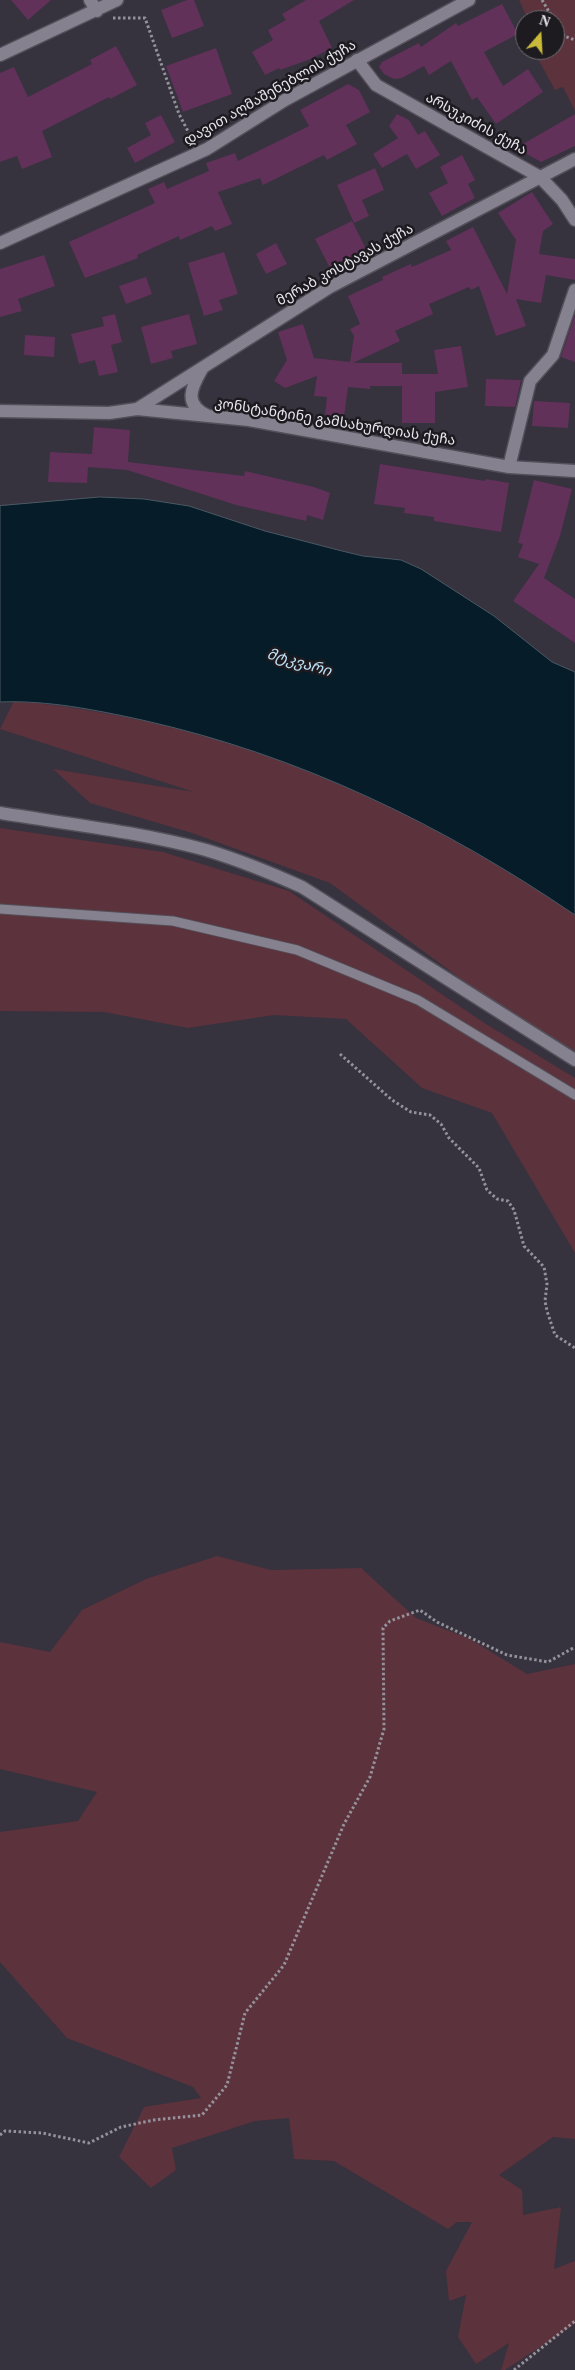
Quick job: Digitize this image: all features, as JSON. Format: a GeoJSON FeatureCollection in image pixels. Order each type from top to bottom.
{"type":"FeatureCollection","features":[{"type":"Feature","properties":{"kind":"main road"},"geometry":{"type":"LineString","coordinates":[[90,0],[106,6]]}},
{"type":"Feature","properties":{"kind":"main road","name":"დავით აღმაშენებლის ქუჩა"},"geometry":{"type":"LineString","coordinates":[[0,243],[207,149],[285,100],[470,0]]}},
{"type":"Feature","properties":{"kind":"main road"},"geometry":{"type":"LineString","coordinates":[[0,55],[106,6]]}},
{"type":"Feature","properties":{"kind":"main road","name":"არსუკიძის ქუჩა"},"geometry":{"type":"LineString","coordinates":[[357,60],[376,85],[540,177],[562,200],[575,220]]}},
{"type":"Feature","properties":{"kind":"main road","name":"მერაბ კოსტავას ქუჩა"},"geometry":{"type":"LineString","coordinates":[[137,409],[330,288],[575,159]]}},
{"type":"Feature","properties":{"kind":"main road"},"geometry":{"type":"LineString","coordinates":[[509,467],[530,381],[553,355],[575,290]]}},
{"type":"Feature","properties":{"kind":"main road"},"geometry":{"type":"LineString","coordinates":[[202,369],[192,387],[191,396],[194,405],[200,412],[208,416]]}},
{"type":"Feature","properties":{"kind":"main road","name":"კონსტანტინე გამსახურდიას ქუჩა"},"geometry":{"type":"LineString","coordinates":[[0,411],[109,413],[137,409],[249,420],[509,467],[575,471]]}},
{"type":"Feature","properties":{"kind":"main road"},"geometry":{"type":"LineString","coordinates":[[0,813],[139,835],[206,850],[257,867],[293,883],[338,908],[575,1060]]}},
{"type":"Feature","properties":{"kind":"lane"},"geometry":{"type":"LineString","coordinates":[[0,909],[173,921],[297,950],[418,1000],[575,1095]]}},
{"type":"Feature","properties":{"kind":"path"},"geometry":{"type":"LineString","coordinates":[[106,6],[114,19],[145,18],[179,114],[191,138]]}},
{"type":"Feature","properties":{"kind":"path"},"geometry":{"type":"LineString","coordinates":[[340,1054],[392,1100],[411,1112],[430,1115],[441,1124],[448,1138],[479,1168],[487,1190],[497,1199],[508,1201],[514,1210],[524,1246],[544,1268],[547,1284],[546,1311],[556,1335],[575,1348]]}},
{"type":"Feature","properties":{"kind":"path"},"geometry":{"type":"LineString","coordinates":[[0,2135],[5,2131],[42,2133],[90,2143],[121,2127],[154,2120],[202,2115],[227,2085],[245,2013],[284,1965],[344,1824],[370,1777],[384,1730],[383,1628],[390,1621],[420,1610],[437,1622],[506,1655],[548,1662],[575,1647]]}},
{"type":"Feature","properties":{"kind":"path"},"geometry":{"type":"LineString","coordinates":[[514,2370],[575,2322]]}},
{"type":"Feature","properties":{"kind":"shaded area"},"geometry":{"type":"Polygon","coordinates":[[[519,0],[575,0],[575,111],[563,87],[555,90],[538,60],[565,60],[565,10],[524,10],[519,0]]]}},
{"type":"Feature","properties":{"kind":"shaded area"},"geometry":{"type":"Polygon","coordinates":[[[14,701],[90,711],[165,726],[237,746],[308,772],[377,801],[445,836],[511,874],[575,915],[575,1051],[479,992],[330,883],[192,833],[90,803],[53,769],[194,792],[0,729],[14,701]]]}},
{"type":"Feature","properties":{"kind":"shaded area"},"geometry":{"type":"Polygon","coordinates":[[[0,828],[163,852],[289,891],[486,1024],[575,1078],[575,1253],[492,1113],[422,1088],[346,1019],[274,1015],[188,1028],[104,1012],[0,1011],[0,828]]]}},
{"type":"Feature","properties":{"kind":"shaded area"},"geometry":{"type":"Polygon","coordinates":[[[217,1556],[271,1570],[361,1568],[416,1618],[470,1639],[527,1674],[575,1664],[575,2139],[553,2137],[499,2175],[522,2190],[523,2215],[561,2207],[554,2269],[575,2261],[575,2324],[505,2370],[501,2370],[509,2343],[476,2364],[458,2337],[466,2295],[449,2301],[446,2271],[472,2222],[457,2222],[448,2229],[334,2161],[294,2159],[289,2118],[255,2121],[172,2148],[176,2170],[151,2188],[119,2157],[144,2107],[201,2098],[193,2087],[67,2038],[0,1962],[0,1832],[78,1821],[97,1792],[0,1769],[0,1642],[50,1652],[82,1610],[146,1579],[217,1556]]]}},
{"type":"Feature","properties":{"kind":"water","name":"მტკვარი"},"geometry":{"type":"Polygon","coordinates":[[[100,497],[144,499],[189,506],[265,531],[342,551],[363,556],[401,560],[421,569],[494,616],[552,662],[575,672],[575,915],[474,851],[368,797],[313,773],[200,735],[142,720],[71,706],[0,702],[0,506],[100,497]]]}},
{"type":"Feature","properties":{"kind":"building"},"geometry":{"type":"Polygon","coordinates":[[[11,0],[51,0],[28,20],[11,0]]]}},
{"type":"Feature","properties":{"kind":"building"},"geometry":{"type":"Polygon","coordinates":[[[187,0],[194,0],[204,26],[172,38],[161,10],[187,0]]]}},
{"type":"Feature","properties":{"kind":"building"},"geometry":{"type":"Polygon","coordinates":[[[306,0],[354,0],[319,21],[332,48],[308,60],[280,70],[279,68],[265,75],[252,52],[273,40],[268,30],[286,20],[282,14],[306,0]]]}},
{"type":"Feature","properties":{"kind":"building"},"geometry":{"type":"Polygon","coordinates":[[[502,4],[515,28],[515,36],[484,52],[503,86],[528,69],[543,92],[496,124],[477,97],[472,100],[451,61],[429,75],[424,66],[402,78],[394,79],[384,74],[379,67],[382,62],[419,43],[421,47],[456,23],[458,26],[502,4]]]}},
{"type":"Feature","properties":{"kind":"building"},"geometry":{"type":"Polygon","coordinates":[[[116,46],[137,85],[42,131],[52,157],[22,169],[17,156],[0,162],[0,73],[14,67],[28,97],[92,64],[90,60],[116,46]]]}},
{"type":"Feature","properties":{"kind":"building"},"geometry":{"type":"Polygon","coordinates":[[[216,48],[232,94],[183,112],[166,66],[216,48]]]}},
{"type":"Feature","properties":{"kind":"building"},"geometry":{"type":"Polygon","coordinates":[[[348,84],[359,90],[370,112],[346,125],[357,144],[327,160],[324,155],[263,185],[260,178],[218,192],[232,224],[215,231],[212,226],[180,240],[179,236],[137,255],[138,258],[85,278],[69,242],[155,203],[148,189],[164,182],[167,189],[209,171],[206,163],[235,153],[238,161],[309,126],[300,110],[348,84]]]}},
{"type":"Feature","properties":{"kind":"building"},"geometry":{"type":"Polygon","coordinates":[[[397,114],[409,120],[418,135],[425,131],[440,155],[416,169],[407,154],[382,168],[373,154],[398,138],[389,126],[397,114]]]}},
{"type":"Feature","properties":{"kind":"building"},"geometry":{"type":"Polygon","coordinates":[[[575,114],[575,146],[541,162],[516,148],[575,114]]]}},
{"type":"Feature","properties":{"kind":"building"},"geometry":{"type":"Polygon","coordinates":[[[161,115],[175,142],[135,163],[127,148],[151,135],[145,123],[161,115]]]}},
{"type":"Feature","properties":{"kind":"building"},"geometry":{"type":"Polygon","coordinates":[[[462,155],[475,180],[468,184],[475,198],[442,216],[429,193],[448,183],[440,167],[462,155]]]}},
{"type":"Feature","properties":{"kind":"building"},"geometry":{"type":"Polygon","coordinates":[[[375,168],[384,190],[362,200],[369,216],[354,223],[337,185],[375,168]]]}},
{"type":"Feature","properties":{"kind":"building"},"geometry":{"type":"Polygon","coordinates":[[[532,192],[553,224],[543,231],[539,254],[575,259],[575,280],[546,275],[541,303],[516,299],[526,326],[496,336],[479,286],[471,290],[469,287],[429,304],[433,314],[395,331],[400,341],[353,363],[402,363],[402,374],[438,374],[434,350],[461,346],[468,387],[435,392],[435,423],[402,423],[402,386],[370,386],[370,389],[348,387],[344,417],[325,415],[327,397],[314,396],[317,376],[285,388],[274,381],[287,360],[278,332],[303,324],[314,358],[350,362],[354,336],[350,329],[360,324],[348,296],[383,280],[382,277],[411,264],[412,267],[451,250],[446,241],[473,227],[507,294],[516,240],[498,213],[532,192]]]}},
{"type":"Feature","properties":{"kind":"building"},"geometry":{"type":"Polygon","coordinates":[[[352,221],[366,249],[330,268],[315,239],[352,221]]]}},
{"type":"Feature","properties":{"kind":"building"},"geometry":{"type":"Polygon","coordinates":[[[276,243],[287,264],[266,274],[256,254],[276,243]]]}},
{"type":"Feature","properties":{"kind":"building"},"geometry":{"type":"Polygon","coordinates":[[[224,252],[238,294],[219,300],[223,310],[204,316],[188,263],[224,252]]]}},
{"type":"Feature","properties":{"kind":"building"},"geometry":{"type":"Polygon","coordinates":[[[44,255],[55,286],[18,299],[22,311],[0,317],[0,269],[44,255]]]}},
{"type":"Feature","properties":{"kind":"building"},"geometry":{"type":"Polygon","coordinates":[[[146,277],[152,294],[126,304],[119,286],[146,277]]]}},
{"type":"Feature","properties":{"kind":"building"},"geometry":{"type":"Polygon","coordinates":[[[115,314],[122,342],[111,345],[118,372],[99,376],[95,360],[79,364],[71,334],[104,326],[102,317],[115,314]]]}},
{"type":"Feature","properties":{"kind":"building"},"geometry":{"type":"Polygon","coordinates":[[[189,314],[197,344],[171,351],[173,358],[151,364],[141,327],[189,314]]]}},
{"type":"Feature","properties":{"kind":"building"},"geometry":{"type":"Polygon","coordinates":[[[575,315],[575,362],[561,357],[575,315]]]}},
{"type":"Feature","properties":{"kind":"building"},"geometry":{"type":"Polygon","coordinates":[[[25,335],[55,337],[54,357],[24,355],[25,335]]]}},
{"type":"Feature","properties":{"kind":"building"},"geometry":{"type":"Polygon","coordinates":[[[486,379],[521,380],[515,407],[485,406],[486,379]]]}},
{"type":"Feature","properties":{"kind":"building"},"geometry":{"type":"Polygon","coordinates":[[[534,401],[570,403],[568,428],[532,426],[534,401]]]}},
{"type":"Feature","properties":{"kind":"building"},"geometry":{"type":"Polygon","coordinates":[[[94,427],[130,430],[128,462],[244,476],[245,471],[314,487],[330,493],[323,520],[307,515],[306,521],[236,505],[127,470],[88,467],[87,483],[48,482],[50,452],[92,454],[94,427]]]}},
{"type":"Feature","properties":{"kind":"building"},"geometry":{"type":"Polygon","coordinates":[[[380,464],[485,481],[486,479],[509,483],[501,532],[434,521],[434,517],[404,513],[405,508],[374,504],[380,464]]]}},
{"type":"Feature","properties":{"kind":"building"},"geometry":{"type":"Polygon","coordinates":[[[534,480],[572,489],[560,536],[544,578],[575,599],[575,643],[513,601],[539,564],[518,557],[523,544],[518,543],[534,480]]]}}]}
